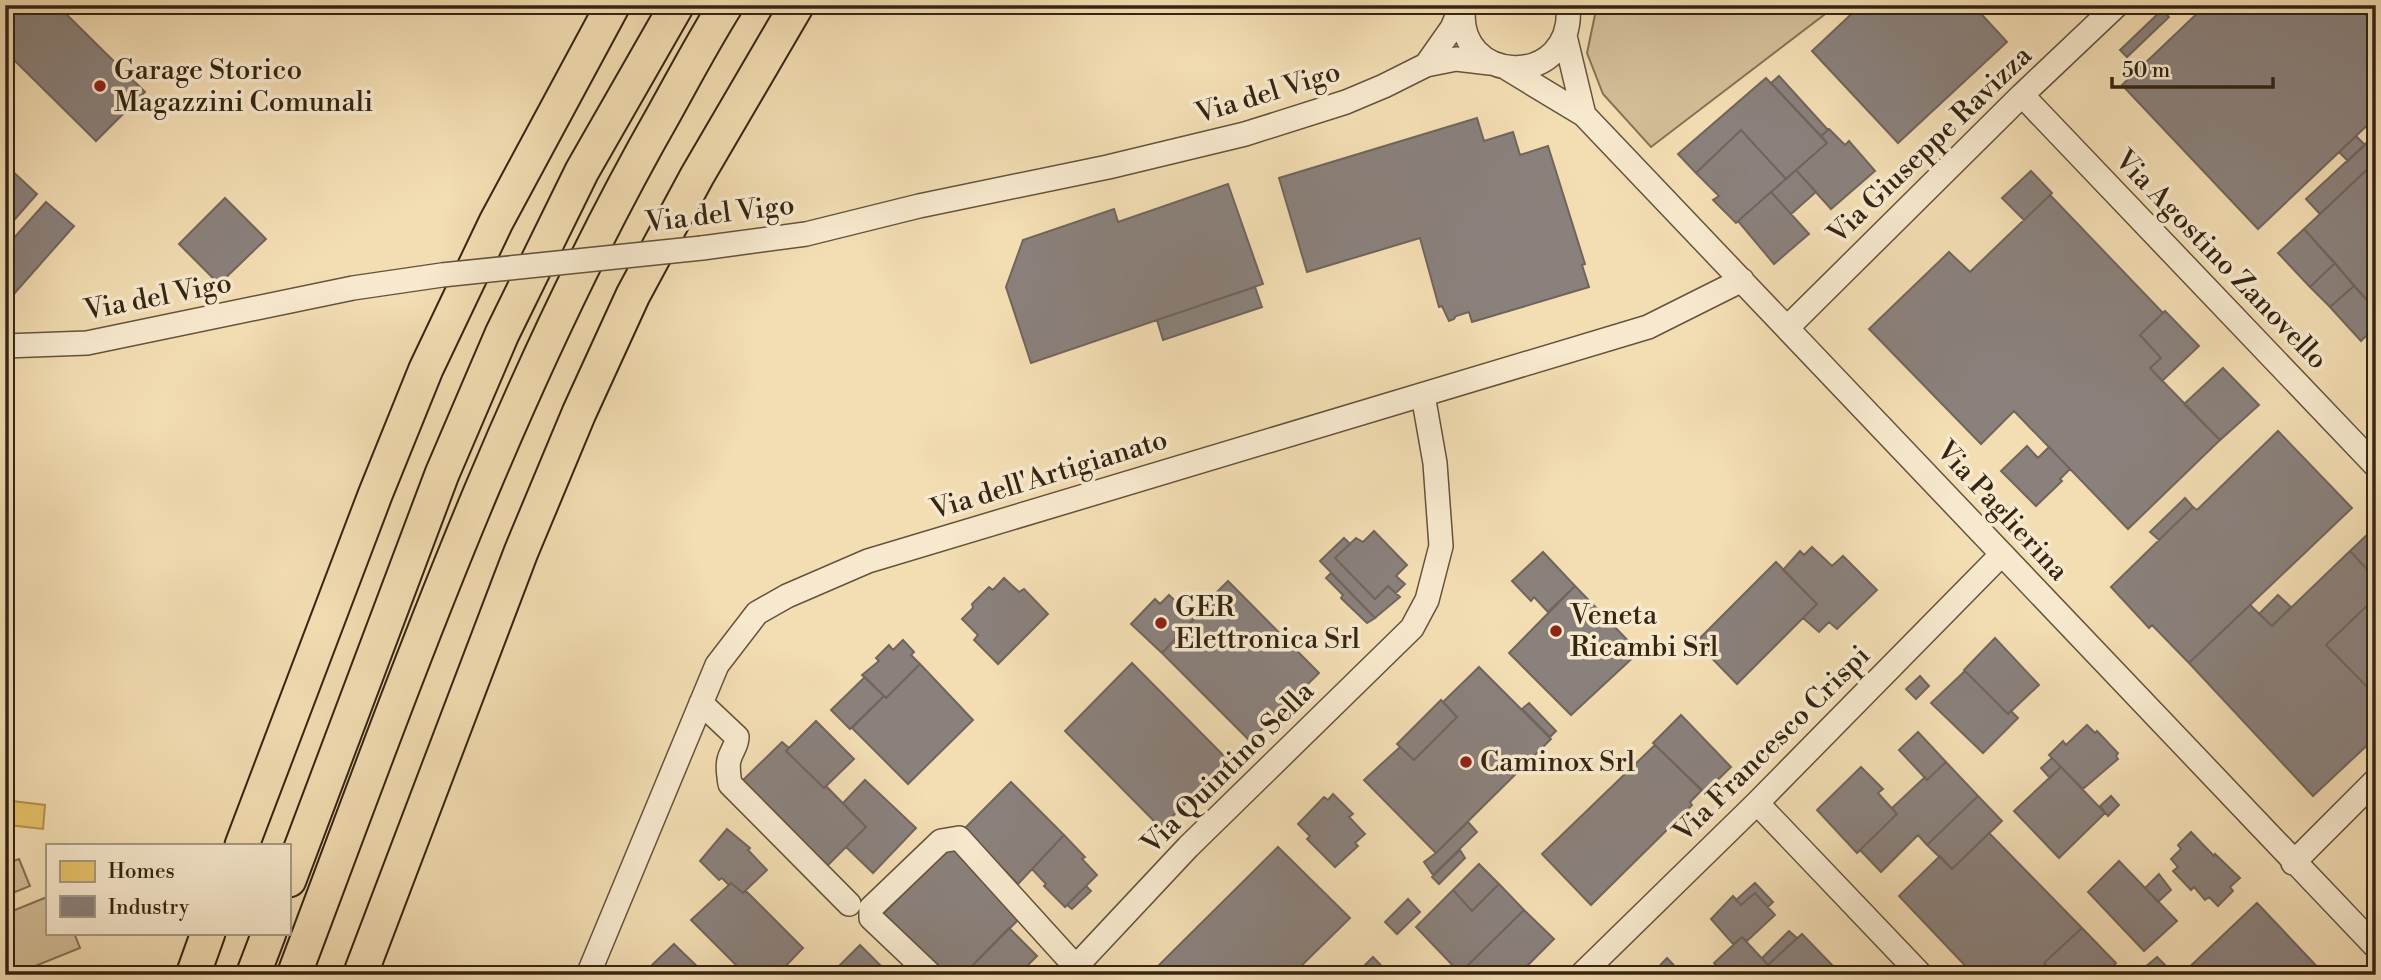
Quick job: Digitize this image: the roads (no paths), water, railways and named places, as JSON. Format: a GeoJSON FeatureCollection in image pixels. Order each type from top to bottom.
{"type":"FeatureCollection","features":[{"type":"Feature","properties":{"kind":"highway"},"geometry":{"type":"LineString","coordinates":[[242,844],[375,495],[426,369],[496,222],[613,5]]}},
{"type":"Feature","properties":{"kind":"highway"},"geometry":{"type":"LineString","coordinates":[[290,877],[437,486],[502,334],[582,171],[677,5]]}},
{"type":"Feature","properties":{"kind":"highway"},"geometry":{"type":"LineString","coordinates":[[294,975],[422,637],[513,413],[604,223],[726,5]]}},
{"type":"Feature","properties":{"kind":"highway"},"geometry":{"type":"LineString","coordinates":[[360,975],[516,565],[579,413],[633,295],[697,176],[797,5]]}},
{"type":"Feature","properties":{"kind":"highway"},"geometry":{"type":"LineString","coordinates":[[192,975],[208,934]]}},
{"type":"Feature","properties":{"kind":"highway"},"geometry":{"type":"LineString","coordinates":[[253,975],[269,934]]}},
{"type":"Feature","properties":{"kind":"street","name":"Via del Vigo"},"geometry":{"type":"LineString","coordinates":[[1426,65],[1452,28],[1463,5]]}},
{"type":"Feature","properties":{"kind":"street"},"geometry":{"type":"LineString","coordinates":[[1463,5],[1462,17],[1466,35],[1476,51],[1499,66],[1526,68],[1543,61],[1556,51],[1569,17]]}},
{"type":"Feature","properties":{"kind":"street","name":"Via Giuseppe Ravizza"},"geometry":{"type":"LineString","coordinates":[[1787,328],[2022,95],[2117,5]]}},
{"type":"Feature","properties":{"kind":"street"},"geometry":{"type":"LineString","coordinates":[[1569,17],[1584,115]]}},
{"type":"Feature","properties":{"kind":"street","name":"Via del Vigo"},"geometry":{"type":"LineString","coordinates":[[5,346],[87,343],[353,288],[442,275],[702,248],[806,234],[919,206],[1108,167],[1245,134],[1346,102],[1426,65],[1456,59],[1499,66]]}},
{"type":"Feature","properties":{"kind":"street","name":"Via Paglierina"},"geometry":{"type":"LineString","coordinates":[[1499,66],[1584,115],[2293,863],[2376,947]]}},
{"type":"Feature","properties":{"kind":"street","name":"Via Agostino Zanovello"},"geometry":{"type":"LineString","coordinates":[[2022,95],[2376,466]]}},
{"type":"Feature","properties":{"kind":"street","name":"Via dell'Artigianato"},"geometry":{"type":"LineString","coordinates":[[588,975],[717,665],[757,613],[787,596],[867,561],[1648,327],[1742,280]]}},
{"type":"Feature","properties":{"kind":"street","name":"Via Quintino Sella"},"geometry":{"type":"LineString","coordinates":[[1072,971],[1188,847],[1412,628],[1427,600],[1441,545],[1435,463],[1423,395]]}},
{"type":"Feature","properties":{"kind":"street","name":"Via Francesco Crispi"},"geometry":{"type":"LineString","coordinates":[[1581,975],[1757,803],[2002,554]]}},
{"type":"Feature","properties":{"kind":"street"},"geometry":{"type":"LineString","coordinates":[[701,703],[737,737],[737,744],[729,759],[730,784],[849,904]]}},
{"type":"Feature","properties":{"kind":"street"},"geometry":{"type":"LineString","coordinates":[[2293,863],[2376,780]]}},
{"type":"Feature","properties":{"kind":"street"},"geometry":{"type":"LineString","coordinates":[[1757,803],[1921,975]]}},
{"type":"Feature","properties":{"kind":"street"},"geometry":{"type":"LineString","coordinates":[[930,975],[871,918],[871,908],[941,841],[952,838],[959,838],[1072,971]]}},
{"type":"Feature","properties":{"kind":"place","name":"Garage Storico Magazzini Comunali"},"geometry":{"type":"Point","coordinates":[100,86]}},
{"type":"Feature","properties":{"kind":"place","name":"GER Elettronica Srl"},"geometry":{"type":"Point","coordinates":[1161,623]}},
{"type":"Feature","properties":{"kind":"place","name":"Veneta Ricambi Srl"},"geometry":{"type":"Point","coordinates":[1556,631]}},
{"type":"Feature","properties":{"kind":"place","name":"Caminox Srl"},"geometry":{"type":"Point","coordinates":[1466,762]}}]}
